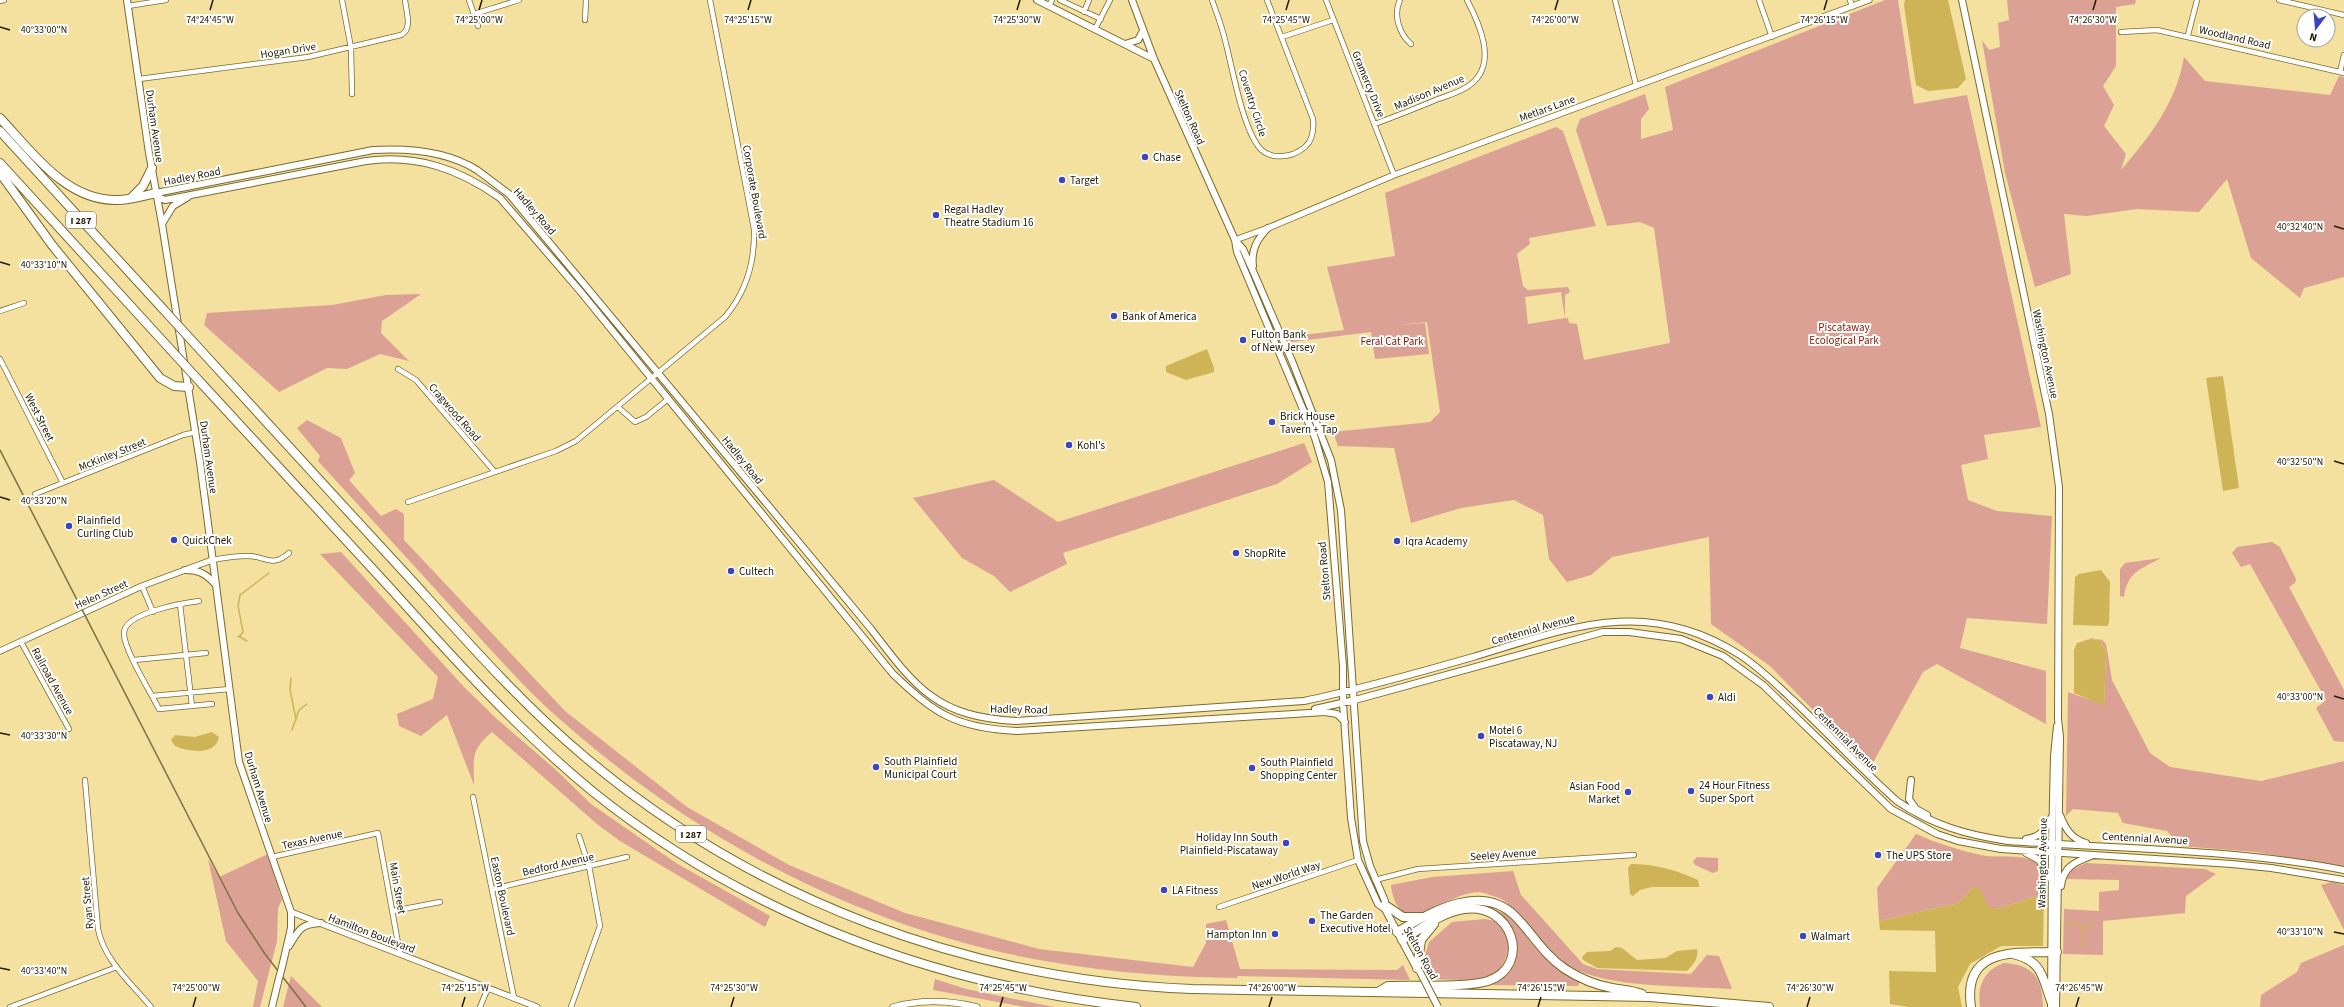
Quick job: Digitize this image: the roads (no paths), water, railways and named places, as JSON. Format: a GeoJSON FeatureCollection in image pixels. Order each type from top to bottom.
{"type":"FeatureCollection","features":[{"type":"Feature","properties":{"kind":"highway"},"geometry":{"type":"LineString","coordinates":[[0,118],[44,164],[75,189],[104,200],[129,198],[156,193]]}},
{"type":"Feature","properties":{"kind":"highway","name":"I 287"},"geometry":{"type":"LineString","coordinates":[[0,131],[500,677],[542,719],[585,758],[639,800],[698,839],[759,874],[844,914],[901,935],[980,959],[1039,972],[1093,981],[1159,988],[1650,997],[1769,1007]]}},
{"type":"Feature","properties":{"kind":"highway","name":"I 287"},"geometry":{"type":"LineString","coordinates":[[0,163],[511,719],[593,792],[672,848],[741,889],[839,935],[900,958],[940,970],[1024,991],[1136,1007]]}},
{"type":"Feature","properties":{"kind":"highway"},"geometry":{"type":"LineString","coordinates":[[129,198],[139,192],[152,168]]}},
{"type":"Feature","properties":{"kind":"highway"},"geometry":{"type":"LineString","coordinates":[[0,173],[62,256],[160,378],[174,386],[189,387]]}},
{"type":"Feature","properties":{"kind":"highway"},"geometry":{"type":"LineString","coordinates":[[1399,936],[1426,916],[1451,905],[1468,901],[1484,902],[1502,907],[1514,915],[1546,952],[1563,968],[1579,978],[1595,984],[1631,990],[1650,997]]}},
{"type":"Feature","properties":{"kind":"highway"},"geometry":{"type":"LineString","coordinates":[[1385,907],[1402,917],[1426,916]]}},
{"type":"Feature","properties":{"kind":"highway"},"geometry":{"type":"LineString","coordinates":[[1378,992],[1388,986],[1479,983],[1493,978],[1503,971],[1510,961],[1512,942],[1508,927],[1498,916],[1485,910],[1464,909],[1399,936]]}},
{"type":"Feature","properties":{"kind":"highway"},"geometry":{"type":"LineString","coordinates":[[1418,970],[1422,940],[1439,919]]}},
{"type":"Feature","properties":{"kind":"highway"},"geometry":{"type":"LineString","coordinates":[[1971,1007],[1970,992],[1975,974],[1991,958],[2009,953],[2054,952]]}},
{"type":"Feature","properties":{"kind":"highway"},"geometry":{"type":"LineString","coordinates":[[2009,953],[2020,956],[2036,965],[2044,976],[2053,1005]]}},
{"type":"Feature","properties":{"kind":"main road"},"geometry":{"type":"LineString","coordinates":[[1037,0],[1050,3],[1095,29],[1154,59]]}},
{"type":"Feature","properties":{"kind":"main road","name":"Stelton Road"},"geometry":{"type":"LineString","coordinates":[[1132,0],[1154,59],[1235,240],[1243,249],[1253,271],[1324,439],[1337,482],[1341,510],[1355,700],[1363,841],[1385,907],[1399,936],[1438,1007]]}},
{"type":"Feature","properties":{"kind":"main road","name":"Washington Avenue"},"geometry":{"type":"LineString","coordinates":[[1962,0],[2049,414],[2059,487],[2060,568],[2058,719],[2060,737],[2058,809],[2055,844],[2058,912],[2054,952]]}},
{"type":"Feature","properties":{"kind":"main road","name":"Durham Avenue"},"geometry":{"type":"LineString","coordinates":[[128,3],[152,168],[196,432],[239,762],[291,912]]}},
{"type":"Feature","properties":{"kind":"main road"},"geometry":{"type":"LineString","coordinates":[[1124,44],[1138,40],[1143,31]]}},
{"type":"Feature","properties":{"kind":"main road","name":"Hadley Road"},"geometry":{"type":"LineString","coordinates":[[1345,722],[1331,712],[1023,730],[990,729],[968,725],[940,713],[920,700],[893,674],[652,379],[500,198],[470,179],[447,168],[410,159],[374,160],[165,200],[158,197],[156,193],[373,150],[396,149],[419,151],[451,159],[476,170],[509,194],[871,629],[901,669],[919,688],[943,705],[967,715],[989,720],[1045,720],[1282,704],[1354,690]]}},
{"type":"Feature","properties":{"kind":"main road"},"geometry":{"type":"LineString","coordinates":[[162,224],[173,206],[189,196]]}},
{"type":"Feature","properties":{"kind":"main road"},"geometry":{"type":"LineString","coordinates":[[1253,271],[1252,258],[1255,246],[1268,228]]}},
{"type":"Feature","properties":{"kind":"main road","name":"Stelton Road"},"geometry":{"type":"LineString","coordinates":[[1235,240],[1236,252],[1315,438],[1328,482],[1343,666],[1343,703],[1351,818],[1358,860],[1378,904],[1385,907]]}},
{"type":"Feature","properties":{"kind":"main road"},"geometry":{"type":"LineString","coordinates":[[185,570],[204,573],[216,585]]}},
{"type":"Feature","properties":{"kind":"main road","name":"Centennial Avenue"},"geometry":{"type":"LineString","coordinates":[[1354,690],[1570,627],[1623,620],[1675,627],[1716,642],[1741,656],[1771,679],[1897,801],[1916,814],[1944,826],[1978,837],[2055,844],[2247,855],[2292,860],[2344,870]]}},
{"type":"Feature","properties":{"kind":"main road","name":"Centennial Avenue"},"geometry":{"type":"LineString","coordinates":[[1355,700],[1603,632],[1629,632],[1681,639],[1723,656],[1763,685],[1892,810],[1916,824],[1958,841],[2017,850],[2240,864],[2344,880]]}},
{"type":"Feature","properties":{"kind":"main road"},"geometry":{"type":"LineString","coordinates":[[893,674],[901,669]]}},
{"type":"Feature","properties":{"kind":"main road","name":"Hadley Road"},"geometry":{"type":"LineString","coordinates":[[1300,713],[1355,700]]}},
{"type":"Feature","properties":{"kind":"main road","name":"Washington Avenue"},"geometry":{"type":"LineString","coordinates":[[2055,844],[2052,813],[2054,738],[2058,719]]}},
{"type":"Feature","properties":{"kind":"main road"},"geometry":{"type":"LineString","coordinates":[[1911,780],[1909,800],[1911,804],[1916,809],[1942,822],[1944,826]]}},
{"type":"Feature","properties":{"kind":"main road"},"geometry":{"type":"LineString","coordinates":[[2058,809],[2066,830],[2073,837],[2081,842],[2102,846]]}},
{"type":"Feature","properties":{"kind":"main road"},"geometry":{"type":"LineString","coordinates":[[2016,841],[2040,835],[2048,826],[2052,813]]}},
{"type":"Feature","properties":{"kind":"main road"},"geometry":{"type":"LineString","coordinates":[[2017,850],[2031,854],[2039,860],[2052,881]]}},
{"type":"Feature","properties":{"kind":"main road","name":"Washington Avenue"},"geometry":{"type":"LineString","coordinates":[[2053,1005],[2054,952],[2052,881],[2055,852]]}},
{"type":"Feature","properties":{"kind":"main road"},"geometry":{"type":"LineString","coordinates":[[2058,912],[2062,879],[2065,871],[2075,862],[2095,855]]}},
{"type":"Feature","properties":{"kind":"main road"},"geometry":{"type":"LineString","coordinates":[[272,1007],[291,928],[291,912]]}},
{"type":"Feature","properties":{"kind":"main road"},"geometry":{"type":"LineString","coordinates":[[285,954],[302,927],[308,924],[321,923]]}},
{"type":"Feature","properties":{"kind":"street"},"geometry":{"type":"LineString","coordinates":[[0,1],[4,0]]}},
{"type":"Feature","properties":{"kind":"street"},"geometry":{"type":"LineString","coordinates":[[128,3],[166,0]]}},
{"type":"Feature","properties":{"kind":"street"},"geometry":{"type":"LineString","coordinates":[[342,0],[351,48],[352,94]]}},
{"type":"Feature","properties":{"kind":"street","name":"Hogan Drive"},"geometry":{"type":"LineString","coordinates":[[139,79],[308,57],[351,48],[405,33],[408,23],[405,0]]}},
{"type":"Feature","properties":{"kind":"street"},"geometry":{"type":"LineString","coordinates":[[469,0],[478,26]]}},
{"type":"Feature","properties":{"kind":"street"},"geometry":{"type":"LineString","coordinates":[[499,0],[500,6]]}},
{"type":"Feature","properties":{"kind":"street"},"geometry":{"type":"LineString","coordinates":[[474,14],[519,0]]}},
{"type":"Feature","properties":{"kind":"street"},"geometry":{"type":"LineString","coordinates":[[585,20],[586,0]]}},
{"type":"Feature","properties":{"kind":"street","name":"Corporate Boulevard"},"geometry":{"type":"LineString","coordinates":[[658,374],[726,317],[734,307],[750,270],[755,248],[754,229],[710,0]]}},
{"type":"Feature","properties":{"kind":"street"},"geometry":{"type":"LineString","coordinates":[[1060,0],[1101,19]]}},
{"type":"Feature","properties":{"kind":"street"},"geometry":{"type":"LineString","coordinates":[[1084,12],[1089,0]]}},
{"type":"Feature","properties":{"kind":"street"},"geometry":{"type":"LineString","coordinates":[[1095,29],[1110,0]]}},
{"type":"Feature","properties":{"kind":"street","name":"Coventry Circle"},"geometry":{"type":"LineString","coordinates":[[1212,0],[1226,42],[1237,91],[1254,138],[1263,151],[1278,156],[1286,156],[1301,150],[1308,145],[1314,127],[1313,119],[1267,0]]}},
{"type":"Feature","properties":{"kind":"street","name":"Gramercy Drive"},"geometry":{"type":"LineString","coordinates":[[1326,0],[1394,176]]}},
{"type":"Feature","properties":{"kind":"street"},"geometry":{"type":"LineString","coordinates":[[1400,0],[1396,14],[1403,36],[1411,44]]}},
{"type":"Feature","properties":{"kind":"street","name":"Madison Avenue"},"geometry":{"type":"LineString","coordinates":[[1375,124],[1465,89],[1478,78],[1484,64],[1484,50],[1480,30],[1466,0]]}},
{"type":"Feature","properties":{"kind":"street"},"geometry":{"type":"LineString","coordinates":[[1615,0],[1636,86]]}},
{"type":"Feature","properties":{"kind":"street"},"geometry":{"type":"LineString","coordinates":[[1759,0],[1772,37]]}},
{"type":"Feature","properties":{"kind":"street"},"geometry":{"type":"LineString","coordinates":[[1850,0],[1852,7]]}},
{"type":"Feature","properties":{"kind":"street","name":"Metlars Lane"},"geometry":{"type":"LineString","coordinates":[[1235,240],[1394,176],[1869,0]]}},
{"type":"Feature","properties":{"kind":"street"},"geometry":{"type":"LineString","coordinates":[[2188,35],[2197,0]]}},
{"type":"Feature","properties":{"kind":"street"},"geometry":{"type":"LineString","coordinates":[[2279,0],[2344,15]]}},
{"type":"Feature","properties":{"kind":"street"},"geometry":{"type":"LineString","coordinates":[[1282,37],[1333,20]]}},
{"type":"Feature","properties":{"kind":"street","name":"Woodland Road"},"geometry":{"type":"LineString","coordinates":[[2121,32],[2157,30],[2188,35],[2342,72]]}},
{"type":"Feature","properties":{"kind":"street"},"geometry":{"type":"LineString","coordinates":[[2342,72],[2344,56]]}},
{"type":"Feature","properties":{"kind":"street"},"geometry":{"type":"LineString","coordinates":[[0,311],[24,303]]}},
{"type":"Feature","properties":{"kind":"street","name":"West Street"},"geometry":{"type":"LineString","coordinates":[[0,360],[63,483]]}},
{"type":"Feature","properties":{"kind":"street","name":"Cragwood Road"},"geometry":{"type":"LineString","coordinates":[[398,369],[416,380],[494,471]]}},
{"type":"Feature","properties":{"kind":"street"},"geometry":{"type":"LineString","coordinates":[[408,502],[494,471],[556,451],[576,441],[658,374]]}},
{"type":"Feature","properties":{"kind":"street"},"geometry":{"type":"LineString","coordinates":[[618,407],[635,422],[646,417],[668,399]]}},
{"type":"Feature","properties":{"kind":"street","name":"McKinley Street"},"geometry":{"type":"LineString","coordinates":[[35,494],[183,435],[196,432]]}},
{"type":"Feature","properties":{"kind":"street"},"geometry":{"type":"LineString","coordinates":[[212,560],[254,556],[266,561],[272,561],[283,558],[289,552]]}},
{"type":"Feature","properties":{"kind":"street","name":"Helen Street"},"geometry":{"type":"LineString","coordinates":[[0,651],[142,586],[212,560]]}},
{"type":"Feature","properties":{"kind":"street"},"geometry":{"type":"LineString","coordinates":[[142,586],[153,612]]}},
{"type":"Feature","properties":{"kind":"street"},"geometry":{"type":"LineString","coordinates":[[199,601],[180,604],[130,621],[125,628],[124,633],[126,645],[159,708],[212,704]]}},
{"type":"Feature","properties":{"kind":"street"},"geometry":{"type":"LineString","coordinates":[[180,604],[192,706]]}},
{"type":"Feature","properties":{"kind":"street","name":"Railroad Avenue"},"geometry":{"type":"LineString","coordinates":[[21,642],[69,729]]}},
{"type":"Feature","properties":{"kind":"street"},"geometry":{"type":"LineString","coordinates":[[134,660],[206,653]]}},
{"type":"Feature","properties":{"kind":"street"},"geometry":{"type":"LineString","coordinates":[[152,696],[230,689]]}},
{"type":"Feature","properties":{"kind":"street","name":"Ryan Street"},"geometry":{"type":"LineString","coordinates":[[85,780],[98,929],[101,944],[117,967],[151,1007]]}},
{"type":"Feature","properties":{"kind":"street","name":"Easton Boulevard"},"geometry":{"type":"LineString","coordinates":[[473,797],[514,998]]}},
{"type":"Feature","properties":{"kind":"street","name":"Main Street"},"geometry":{"type":"LineString","coordinates":[[371,836],[378,833],[400,954]]}},
{"type":"Feature","properties":{"kind":"street","name":"Texas Avenue"},"geometry":{"type":"LineString","coordinates":[[272,857],[371,836]]}},
{"type":"Feature","properties":{"kind":"street"},"geometry":{"type":"LineString","coordinates":[[571,1007],[600,926],[589,866],[579,836]]}},
{"type":"Feature","properties":{"kind":"street","name":"Seeley Avenue"},"geometry":{"type":"LineString","coordinates":[[1375,880],[1418,869],[1634,855]]}},
{"type":"Feature","properties":{"kind":"street","name":"Bedford Avenue"},"geometry":{"type":"LineString","coordinates":[[492,889],[627,857]]}},
{"type":"Feature","properties":{"kind":"street","name":"New World Way"},"geometry":{"type":"LineString","coordinates":[[1219,907],[1358,860]]}},
{"type":"Feature","properties":{"kind":"street"},"geometry":{"type":"LineString","coordinates":[[392,911],[440,902]]}},
{"type":"Feature","properties":{"kind":"street","name":"Hamilton Boulevard"},"geometry":{"type":"LineString","coordinates":[[291,912],[537,1007]]}},
{"type":"Feature","properties":{"kind":"street"},"geometry":{"type":"LineString","coordinates":[[10,1007],[117,967]]}},
{"type":"Feature","properties":{"kind":"street"},"geometry":{"type":"LineString","coordinates":[[480,1007],[488,988]]}},
{"type":"Feature","properties":{"kind":"street"},"geometry":{"type":"LineString","coordinates":[[893,1007],[927,1000],[946,1001],[977,1007]]}},
{"type":"Feature","properties":{"kind":"waterway"},"geometry":{"type":"LineString","coordinates":[[240,636],[243,632],[238,606],[240,595],[269,573]]}},
{"type":"Feature","properties":{"kind":"waterway"},"geometry":{"type":"LineString","coordinates":[[238,636],[247,641]]}},
{"type":"Feature","properties":{"kind":"waterway"},"geometry":{"type":"LineString","coordinates":[[291,678],[290,689],[296,720]]}},
{"type":"Feature","properties":{"kind":"waterway"},"geometry":{"type":"LineString","coordinates":[[292,730],[299,710],[307,704]]}},
{"type":"Feature","properties":{"kind":"waterway"},"geometry":{"type":"LineString","coordinates":[[2067,923],[2075,923],[2085,928],[2093,924]]}},
{"type":"Feature","properties":{"kind":"waterway"},"geometry":{"type":"LineString","coordinates":[[2084,929],[2082,933],[2084,948]]}},
{"type":"Feature","properties":{"kind":"railway"},"geometry":{"type":"LineString","coordinates":[[0,450],[238,913],[265,954],[306,1007]]}},
{"type":"Feature","properties":{"kind":"place","name":"Chase"},"geometry":{"type":"Point","coordinates":[1145,157]}},
{"type":"Feature","properties":{"kind":"place","name":"Target"},"geometry":{"type":"Point","coordinates":[1062,180]}},
{"type":"Feature","properties":{"kind":"place","name":"Regal Hadley Theatre Stadium 16"},"geometry":{"type":"Point","coordinates":[936,215]}},
{"type":"Feature","properties":{"kind":"place","name":"Bank of America"},"geometry":{"type":"Point","coordinates":[1114,316]}},
{"type":"Feature","properties":{"kind":"place","name":"Fulton Bank of New Jersey"},"geometry":{"type":"Point","coordinates":[1243,340]}},
{"type":"Feature","properties":{"kind":"place","name":"Brick House Tavern + Tap"},"geometry":{"type":"Point","coordinates":[1272,422]}},
{"type":"Feature","properties":{"kind":"place","name":"Kohl's"},"geometry":{"type":"Point","coordinates":[1069,445]}},
{"type":"Feature","properties":{"kind":"place","name":"Plainfield Curling Club"},"geometry":{"type":"Point","coordinates":[69,526]}},
{"type":"Feature","properties":{"kind":"place","name":"QuickChek"},"geometry":{"type":"Point","coordinates":[174,540]}},
{"type":"Feature","properties":{"kind":"place","name":"Iqra Academy"},"geometry":{"type":"Point","coordinates":[1397,541]}},
{"type":"Feature","properties":{"kind":"place","name":"ShopRite"},"geometry":{"type":"Point","coordinates":[1236,553]}},
{"type":"Feature","properties":{"kind":"place","name":"Cultech"},"geometry":{"type":"Point","coordinates":[731,571]}},
{"type":"Feature","properties":{"kind":"place","name":"Aldi"},"geometry":{"type":"Point","coordinates":[1710,697]}},
{"type":"Feature","properties":{"kind":"place","name":"Motel 6 Piscataway, NJ"},"geometry":{"type":"Point","coordinates":[1481,736]}},
{"type":"Feature","properties":{"kind":"place","name":"South Plainfield Municipal Court"},"geometry":{"type":"Point","coordinates":[876,767]}},
{"type":"Feature","properties":{"kind":"place","name":"South Plainfield Shopping Center"},"geometry":{"type":"Point","coordinates":[1252,768]}},
{"type":"Feature","properties":{"kind":"place","name":"24 Hour Fitness Super Sport"},"geometry":{"type":"Point","coordinates":[1691,791]}},
{"type":"Feature","properties":{"kind":"place","name":"Asian Food Market"},"geometry":{"type":"Point","coordinates":[1628,792]}},
{"type":"Feature","properties":{"kind":"place","name":"Holiday Inn South Plainfield-Piscataway"},"geometry":{"type":"Point","coordinates":[1286,843]}},
{"type":"Feature","properties":{"kind":"place","name":"The UPS Store"},"geometry":{"type":"Point","coordinates":[1878,855]}},
{"type":"Feature","properties":{"kind":"place","name":"LA Fitness"},"geometry":{"type":"Point","coordinates":[1164,890]}},
{"type":"Feature","properties":{"kind":"place","name":"The Garden Executive Hotel"},"geometry":{"type":"Point","coordinates":[1312,921]}},
{"type":"Feature","properties":{"kind":"place","name":"Hampton Inn"},"geometry":{"type":"Point","coordinates":[1275,934]}},
{"type":"Feature","properties":{"kind":"place","name":"Walmart"},"geometry":{"type":"Point","coordinates":[1803,936]}},
{"type":"Feature","properties":{"kind":"park label","name":"Piscataway Ecological Park"},"geometry":{"type":"Point","coordinates":[1844,333]}},
{"type":"Feature","properties":{"kind":"park label","name":"Feral Cat Park"},"geometry":{"type":"Point","coordinates":[1392,341]}}]}
